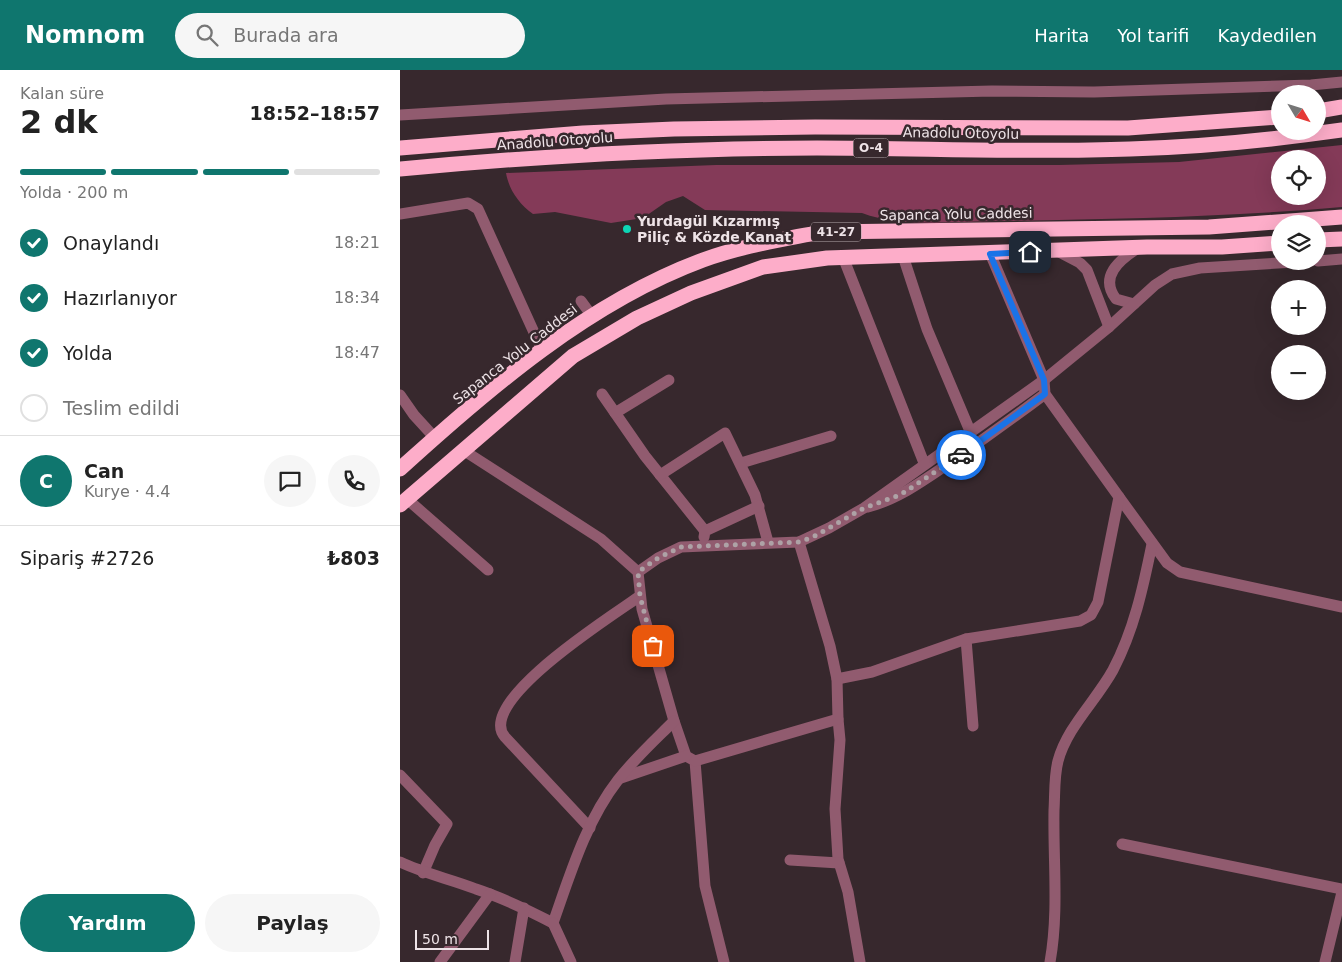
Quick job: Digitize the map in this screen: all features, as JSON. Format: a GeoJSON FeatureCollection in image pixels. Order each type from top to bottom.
{"type":"FeatureCollection","features":[{"type":"Feature","properties":{"kind":"highway"},"geometry":{"type":"LineString","coordinates":[[1326,110],[1342,107]]}},
{"type":"Feature","properties":{"kind":"highway","name":"Anadolu Otoyolu"},"geometry":{"type":"LineString","coordinates":[[400,148],[573,134],[665,130],[815,127],[1128,128],[1271,118]]}},
{"type":"Feature","properties":{"kind":"highway","name":"Anadolu Otoyolu"},"geometry":{"type":"LineString","coordinates":[[400,170],[590,154],[674,150],[815,148],[1128,149],[1277,139],[1342,130]]}},
{"type":"Feature","properties":{"kind":"highway","name":"Sapanca Yolu Caddesi"},"geometry":{"type":"LineString","coordinates":[[400,469],[542,350],[592,316],[647,285],[703,260],[760,244],[821,232],[1209,227],[1342,217]]}},
{"type":"Feature","properties":{"kind":"highway"},"geometry":{"type":"LineString","coordinates":[[1326,240],[1342,239]]}},
{"type":"Feature","properties":{"kind":"highway"},"geometry":{"type":"LineString","coordinates":[[403,502],[573,356],[637,318],[691,293],[763,267],[843,257],[1222,247],[1271,244]]}},
{"type":"Feature","properties":{"kind":"street"},"geometry":{"type":"LineString","coordinates":[[400,115],[666,99],[992,91],[1094,92],[1311,85],[1342,82]]}},
{"type":"Feature","properties":{"kind":"street"},"geometry":{"type":"LineString","coordinates":[[400,214],[468,203],[478,209],[542,350]]}},
{"type":"Feature","properties":{"kind":"street"},"geometry":{"type":"LineString","coordinates":[[1134,304],[1116,299],[1109,287],[1109,280],[1112,270],[1119,261],[1138,248]]}},
{"type":"Feature","properties":{"kind":"street"},"geometry":{"type":"LineString","coordinates":[[1059,252],[1080,263],[1087,270],[1109,327]]}},
{"type":"Feature","properties":{"kind":"street"},"geometry":{"type":"LineString","coordinates":[[990,254],[1044,380],[1045,394],[1152,544],[1174,569],[1190,576],[1342,607]]}},
{"type":"Feature","properties":{"kind":"street"},"geometry":{"type":"LineString","coordinates":[[903,256],[928,329],[970,431]]}},
{"type":"Feature","properties":{"kind":"street"},"geometry":{"type":"LineString","coordinates":[[843,257],[924,463]]}},
{"type":"Feature","properties":{"kind":"street"},"geometry":{"type":"LineString","coordinates":[[1326,261],[1342,260]]}},
{"type":"Feature","properties":{"kind":"street"},"geometry":{"type":"LineString","coordinates":[[638,572],[672,550],[701,546],[799,542],[813,537],[864,508],[924,463],[1044,380],[1109,327],[1164,278],[1181,271],[1271,264]]}},
{"type":"Feature","properties":{"kind":"street"},"geometry":{"type":"LineString","coordinates":[[581,301],[592,316]]}},
{"type":"Feature","properties":{"kind":"street"},"geometry":{"type":"LineString","coordinates":[[615,413],[669,380]]}},
{"type":"Feature","properties":{"kind":"street"},"geometry":{"type":"LineString","coordinates":[[602,394],[660,475],[705,530]]}},
{"type":"Feature","properties":{"kind":"street"},"geometry":{"type":"LineString","coordinates":[[864,508],[882,504],[916,486],[993,434],[1045,394]]}},
{"type":"Feature","properties":{"kind":"street"},"geometry":{"type":"LineString","coordinates":[[400,395],[414,416],[435,438]]}},
{"type":"Feature","properties":{"kind":"street"},"geometry":{"type":"LineString","coordinates":[[660,475],[725,433],[741,463],[759,506],[768,542]]}},
{"type":"Feature","properties":{"kind":"street"},"geometry":{"type":"LineString","coordinates":[[741,463],[831,436]]}},
{"type":"Feature","properties":{"kind":"street"},"geometry":{"type":"LineString","coordinates":[[463,450],[601,539],[638,572],[640,596],[674,721],[690,758],[705,886],[724,962]]}},
{"type":"Feature","properties":{"kind":"street"},"geometry":{"type":"LineString","coordinates":[[837,679],[872,672],[966,640],[1080,621],[1091,615],[1098,602],[1119,497]]}},
{"type":"Feature","properties":{"kind":"street"},"geometry":{"type":"LineString","coordinates":[[403,502],[488,570]]}},
{"type":"Feature","properties":{"kind":"street"},"geometry":{"type":"LineString","coordinates":[[705,530],[759,506]]}},
{"type":"Feature","properties":{"kind":"street"},"geometry":{"type":"LineString","coordinates":[[701,546],[705,530]]}},
{"type":"Feature","properties":{"kind":"street"},"geometry":{"type":"LineString","coordinates":[[799,542],[830,646],[837,679],[840,740],[835,809],[839,863],[848,892],[860,962]]}},
{"type":"Feature","properties":{"kind":"street"},"geometry":{"type":"LineString","coordinates":[[1050,962],[1054,923],[1054,836],[1057,764],[1062,747],[1107,680],[1125,645],[1141,596],[1152,544]]}},
{"type":"Feature","properties":{"kind":"street"},"geometry":{"type":"LineString","coordinates":[[590,828],[501,732],[500,724],[522,687],[539,669],[640,596]]}},
{"type":"Feature","properties":{"kind":"street"},"geometry":{"type":"LineString","coordinates":[[966,640],[973,726]]}},
{"type":"Feature","properties":{"kind":"street"},"geometry":{"type":"LineString","coordinates":[[619,778],[838,718]]}},
{"type":"Feature","properties":{"kind":"street"},"geometry":{"type":"LineString","coordinates":[[554,924],[590,828],[619,778],[674,721]]}},
{"type":"Feature","properties":{"kind":"street"},"geometry":{"type":"LineString","coordinates":[[400,775],[448,824],[435,845],[423,873]]}},
{"type":"Feature","properties":{"kind":"street"},"geometry":{"type":"LineString","coordinates":[[1122,844],[1342,891],[1326,962]]}},
{"type":"Feature","properties":{"kind":"street"},"geometry":{"type":"LineString","coordinates":[[790,860],[839,863]]}},
{"type":"Feature","properties":{"kind":"street"},"geometry":{"type":"LineString","coordinates":[[400,862],[423,873],[490,894],[524,908],[554,924],[571,962]]}},
{"type":"Feature","properties":{"kind":"street"},"geometry":{"type":"LineString","coordinates":[[440,962],[490,894]]}},
{"type":"Feature","properties":{"kind":"street"},"geometry":{"type":"LineString","coordinates":[[515,962],[524,908]]}},
{"type":"Feature","properties":{"kind":"shaded area"},"geometry":{"type":"Polygon","coordinates":[[[1342,145],[1342,207],[1171,217],[930,223],[894,221],[862,213],[705,210],[683,196],[666,202],[643,218],[611,223],[555,212],[533,214],[515,196],[506,173],[716,165],[1059,165],[1179,162],[1271,152],[1271,205],[1326,205],[1326,150],[1294,150],[1342,145]]]}},
{"type":"Feature","properties":{"kind":"way so far"},"geometry":{"type":"LineString","coordinates":[[653,646],[642,609],[638,572],[649,563],[681,547],[799,542],[813,537],[864,508],[882,504],[900,495],[961,455]]}},
{"type":"Feature","properties":{"kind":"place","name":"Yurdagül Kızarmış Piliç & Közde Kanat"},"geometry":{"type":"Point","coordinates":[627,229]}},
{"type":"Feature","properties":{"kind":"route"},"geometry":{"type":"LineString","coordinates":[[961,455],[993,434],[1045,394],[1044,380],[990,254],[1030,252]]}}]}
